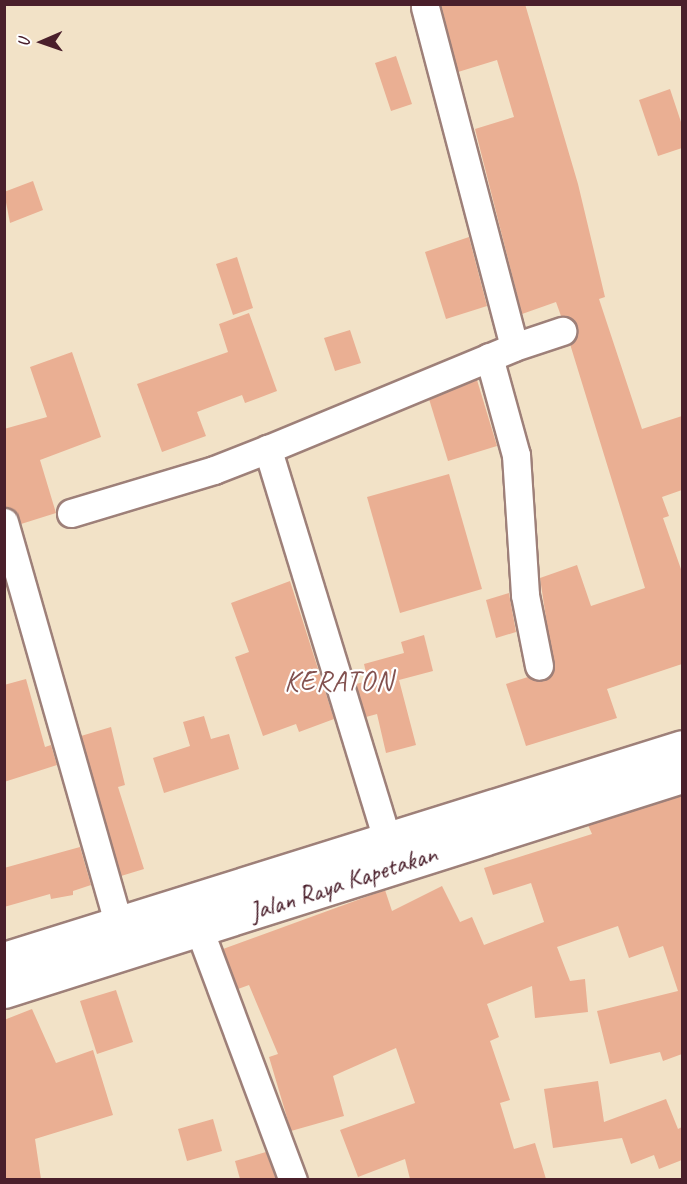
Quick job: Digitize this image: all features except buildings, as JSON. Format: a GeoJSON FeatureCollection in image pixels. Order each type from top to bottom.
{"type":"FeatureCollection","features":[{"type":"Feature","properties":{"kind":"highway","name":"Jalan Raya Kapetakan"},"geometry":{"type":"LineString","coordinates":[[4,959],[45,962],[214,914],[286,886],[390,853],[682,747]]}},
{"type":"Feature","properties":{"kind":"highway","name":"Jalan Raya Kapetakan"},"geometry":{"type":"LineString","coordinates":[[390,853],[682,776]]}},
{"type":"Feature","properties":{"kind":"highway","name":"Jalan Raya Kapetakan"},"geometry":{"type":"LineString","coordinates":[[4,991],[45,962],[118,923],[214,914]]}},
{"type":"Feature","properties":{"kind":"street"},"geometry":{"type":"LineString","coordinates":[[425,7],[514,347]]}},
{"type":"Feature","properties":{"kind":"street"},"geometry":{"type":"LineString","coordinates":[[71,513],[214,470],[514,347],[562,331]]}},
{"type":"Feature","properties":{"kind":"street"},"geometry":{"type":"LineString","coordinates":[[489,357],[516,455],[525,595],[539,666]]}},
{"type":"Feature","properties":{"kind":"street"},"geometry":{"type":"LineString","coordinates":[[268,449],[390,853]]}},
{"type":"Feature","properties":{"kind":"street"},"geometry":{"type":"LineString","coordinates":[[4,522],[118,923]]}},
{"type":"Feature","properties":{"kind":"street"},"geometry":{"type":"LineString","coordinates":[[214,914],[293,1179]]}},
{"type":"Feature","properties":{"kind":"district","name":"KERATON"},"geometry":{"type":"Point","coordinates":[339,681]}}]}
